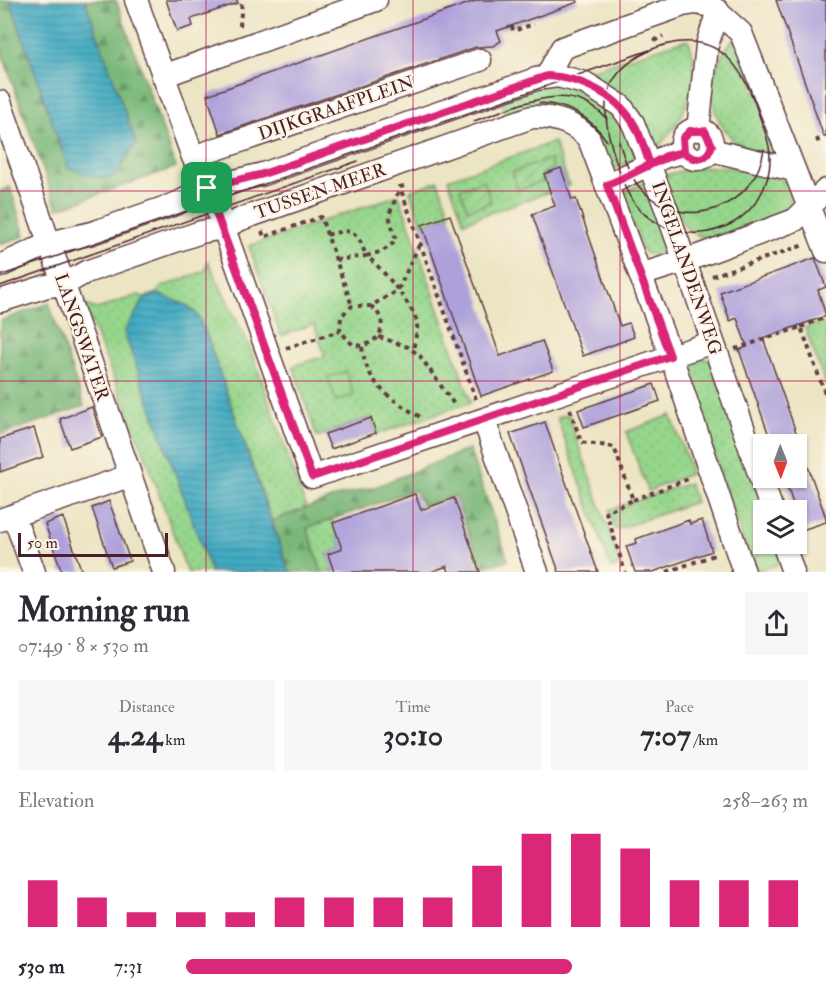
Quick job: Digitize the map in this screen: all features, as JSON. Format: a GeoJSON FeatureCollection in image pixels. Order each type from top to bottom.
{"type":"FeatureCollection","features":[{"type":"Feature","properties":{"kind":"street"},"geometry":{"type":"LineString","coordinates":[[136,0],[193,157],[223,228],[312,477],[565,392],[674,365],[715,349]]}},
{"type":"Feature","properties":{"kind":"street"},"geometry":{"type":"LineString","coordinates":[[163,76],[376,0]]}},
{"type":"Feature","properties":{"kind":"street"},"geometry":{"type":"LineString","coordinates":[[547,76],[562,48],[683,5],[696,3],[718,11],[741,33],[824,245]]}},
{"type":"Feature","properties":{"kind":"street"},"geometry":{"type":"LineString","coordinates":[[698,130],[707,45],[718,11]]}},
{"type":"Feature","properties":{"kind":"street","name":"DIJKGRAAFPLEIN"},"geometry":{"type":"LineString","coordinates":[[193,157],[480,60]]}},
{"type":"Feature","properties":{"kind":"street","name":"INGELANDENWEG"},"geometry":{"type":"LineString","coordinates":[[547,76],[585,83],[621,106],[633,123],[689,272],[768,500]]}},
{"type":"Feature","properties":{"kind":"street","name":"TUSSEN MEER"},"geometry":{"type":"LineString","coordinates":[[0,266],[50,243],[92,232],[167,207],[207,188],[263,174],[547,76]]}},
{"type":"Feature","properties":{"kind":"street","name":"LANGSWATER"},"geometry":{"type":"LineString","coordinates":[[0,102],[164,572]]}},
{"type":"Feature","properties":{"kind":"street","name":"TUSSEN MEER"},"geometry":{"type":"LineString","coordinates":[[0,301],[47,286],[65,284],[86,272],[201,232],[223,228],[255,214],[532,117],[546,116],[573,125],[589,139],[607,185]]}},
{"type":"Feature","properties":{"kind":"street"},"geometry":{"type":"LineString","coordinates":[[698,130],[709,135],[711,150],[700,159],[691,158],[684,152],[683,138],[690,131],[698,130]]}},
{"type":"Feature","properties":{"kind":"street"},"geometry":{"type":"LineString","coordinates":[[711,150],[794,170]]}},
{"type":"Feature","properties":{"kind":"street"},"geometry":{"type":"LineString","coordinates":[[684,152],[666,156],[607,185],[674,365],[744,572]]}},
{"type":"Feature","properties":{"kind":"street"},"geometry":{"type":"LineString","coordinates":[[640,275],[689,272],[795,220],[826,190]]}},
{"type":"Feature","properties":{"kind":"street"},"geometry":{"type":"LineString","coordinates":[[484,420],[537,572]]}},
{"type":"Feature","properties":{"kind":"street"},"geometry":{"type":"LineString","coordinates":[[34,572],[7,518],[129,476]]}},
{"type":"Feature","properties":{"kind":"street"},"geometry":{"type":"LineString","coordinates":[[787,554],[793,572]]}},
{"type":"Feature","properties":{"kind":"path"},"geometry":{"type":"LineString","coordinates":[[240,26],[242,0]]}},
{"type":"Feature","properties":{"kind":"path"},"geometry":{"type":"LineString","coordinates":[[512,26],[513,31],[534,24]]}},
{"type":"Feature","properties":{"kind":"path"},"geometry":{"type":"LineString","coordinates":[[817,138],[819,144]]}},
{"type":"Feature","properties":{"kind":"path"},"geometry":{"type":"LineString","coordinates":[[336,260],[384,251],[396,241],[389,215],[400,187],[411,183]]}},
{"type":"Feature","properties":{"kind":"path"},"geometry":{"type":"LineString","coordinates":[[400,187],[484,420]]}},
{"type":"Feature","properties":{"kind":"path"},"geometry":{"type":"LineString","coordinates":[[255,214],[264,237],[321,217],[352,306]]}},
{"type":"Feature","properties":{"kind":"path"},"geometry":{"type":"LineString","coordinates":[[327,235],[349,230],[357,234],[366,256],[376,262],[415,314],[417,324],[413,351]]}},
{"type":"Feature","properties":{"kind":"path"},"geometry":{"type":"LineString","coordinates":[[371,306],[382,323],[379,337],[369,345],[362,346],[345,340],[340,331],[341,316],[352,306],[371,306],[398,290],[420,243]]}},
{"type":"Feature","properties":{"kind":"path"},"geometry":{"type":"LineString","coordinates":[[689,272],[824,245]]}},
{"type":"Feature","properties":{"kind":"path"},"geometry":{"type":"LineString","coordinates":[[715,349],[801,327],[826,317]]}},
{"type":"Feature","properties":{"kind":"path"},"geometry":{"type":"LineString","coordinates":[[801,327],[826,396]]}},
{"type":"Feature","properties":{"kind":"path"},"geometry":{"type":"LineString","coordinates":[[269,354],[340,331]]}},
{"type":"Feature","properties":{"kind":"path"},"geometry":{"type":"LineString","coordinates":[[379,337],[420,356],[458,409],[484,420]]}},
{"type":"Feature","properties":{"kind":"path"},"geometry":{"type":"LineString","coordinates":[[362,346],[365,366],[375,384],[408,410],[447,432]]}},
{"type":"Feature","properties":{"kind":"path"},"geometry":{"type":"LineString","coordinates":[[565,392],[581,442],[614,447],[633,500]]}},
{"type":"Feature","properties":{"kind":"path"},"geometry":{"type":"LineString","coordinates":[[625,572],[606,512],[710,471]]}},
{"type":"Feature","properties":{"kind":"path"},"geometry":{"type":"LineString","coordinates":[[667,572],[736,547]]}},
{"type":"Feature","properties":{"kind":"green space"},"geometry":{"type":"Polygon","coordinates":[[[0,0],[10,0],[68,168],[115,176],[136,143],[85,0],[116,0],[176,167],[57,209],[0,47],[0,0]]]}},
{"type":"Feature","properties":{"kind":"green space"},"geometry":{"type":"Polygon","coordinates":[[[736,37],[782,158],[742,149],[728,134],[715,110],[712,84],[715,71],[720,59],[736,37]]]}},
{"type":"Feature","properties":{"kind":"green space"},"geometry":{"type":"Polygon","coordinates":[[[688,39],[693,54],[694,70],[688,100],[674,127],[654,151],[580,73],[688,39]]]}},
{"type":"Feature","properties":{"kind":"green space"},"geometry":{"type":"Polygon","coordinates":[[[538,83],[579,89],[623,120],[642,157],[611,170],[597,139],[507,118],[499,95],[538,83]]]}},
{"type":"Feature","properties":{"kind":"green space"},"geometry":{"type":"Polygon","coordinates":[[[554,142],[569,185],[464,222],[448,179],[554,142]]]}},
{"type":"Feature","properties":{"kind":"green space"},"geometry":{"type":"Polygon","coordinates":[[[550,159],[553,169],[543,173],[546,180],[518,190],[512,172],[550,159]]]}},
{"type":"Feature","properties":{"kind":"green space"},"geometry":{"type":"Polygon","coordinates":[[[697,167],[744,169],[778,178],[789,183],[791,203],[782,215],[714,239],[702,237],[692,232],[679,218],[662,176],[697,167]]]}},
{"type":"Feature","properties":{"kind":"green space"},"geometry":{"type":"Polygon","coordinates":[[[484,180],[491,202],[468,210],[460,189],[484,180]]]}},
{"type":"Feature","properties":{"kind":"green space"},"geometry":{"type":"Polygon","coordinates":[[[650,180],[675,252],[663,257],[644,253],[620,194],[650,180]]]}},
{"type":"Feature","properties":{"kind":"green space"},"geometry":{"type":"Polygon","coordinates":[[[438,181],[450,215],[422,225],[410,191],[438,181]]]}},
{"type":"Feature","properties":{"kind":"green space"},"geometry":{"type":"Polygon","coordinates":[[[10,187],[25,236],[0,244],[0,191],[10,187]]]}},
{"type":"Feature","properties":{"kind":"green space"},"geometry":{"type":"Polygon","coordinates":[[[399,195],[471,402],[377,434],[371,417],[317,437],[293,366],[325,356],[314,324],[281,336],[249,246],[399,195]]]}},
{"type":"Feature","properties":{"kind":"green space"},"geometry":{"type":"Polygon","coordinates":[[[208,261],[251,350],[306,508],[272,521],[206,333],[196,313],[188,306],[158,294],[144,299],[124,333],[211,572],[187,572],[147,460],[84,305],[97,309],[138,295],[145,297],[157,293],[161,287],[205,271],[208,261]]]}},
{"type":"Feature","properties":{"kind":"green space"},"geometry":{"type":"Polygon","coordinates":[[[49,303],[84,406],[0,435],[0,321],[49,303]]]}},
{"type":"Feature","properties":{"kind":"green space"},"geometry":{"type":"Polygon","coordinates":[[[822,322],[826,330],[826,385],[805,328],[822,322]]]}},
{"type":"Feature","properties":{"kind":"green space"},"geometry":{"type":"Polygon","coordinates":[[[698,358],[711,360],[753,479],[753,488],[756,488],[760,500],[753,500],[753,554],[780,554],[783,563],[753,572],[685,366],[698,358]]]}},
{"type":"Feature","properties":{"kind":"green space"},"geometry":{"type":"Polygon","coordinates":[[[346,372],[354,395],[336,401],[328,377],[346,372]]]}},
{"type":"Feature","properties":{"kind":"green space"},"geometry":{"type":"Polygon","coordinates":[[[569,414],[621,565],[611,568],[557,418],[569,414]]]}},
{"type":"Feature","properties":{"kind":"green space"},"geometry":{"type":"Polygon","coordinates":[[[671,415],[692,473],[648,491],[626,432],[671,415]]]}},
{"type":"Feature","properties":{"kind":"green space"},"geometry":{"type":"Polygon","coordinates":[[[469,449],[508,560],[481,568],[455,496],[422,506],[415,490],[307,528],[322,572],[289,572],[272,521],[339,496],[375,487],[469,449]]]}},
{"type":"Feature","properties":{"kind":"green space"},"geometry":{"type":"Polygon","coordinates":[[[689,483],[695,502],[615,530],[609,510],[689,483]]]}},
{"type":"Feature","properties":{"kind":"green space"},"geometry":{"type":"Polygon","coordinates":[[[332,519],[342,549],[328,554],[334,572],[322,572],[307,528],[332,519]]]}},
{"type":"Feature","properties":{"kind":"water"},"geometry":{"type":"Polygon","coordinates":[[[10,0],[85,0],[136,143],[115,176],[103,179],[68,168],[10,0]]]}},
{"type":"Feature","properties":{"kind":"water"},"geometry":{"type":"Polygon","coordinates":[[[158,294],[188,306],[196,313],[206,333],[289,572],[211,572],[124,332],[144,299],[158,294]]]}},
{"type":"Feature","properties":{"kind":"building"},"geometry":{"type":"Polygon","coordinates":[[[166,0],[237,0],[238,3],[191,19],[193,26],[177,31],[166,0]]]}},
{"type":"Feature","properties":{"kind":"building"},"geometry":{"type":"Polygon","coordinates":[[[478,0],[577,0],[578,2],[497,31],[501,41],[493,46],[476,47],[220,134],[207,95],[478,0]]]}},
{"type":"Feature","properties":{"kind":"building"},"geometry":{"type":"Polygon","coordinates":[[[776,0],[826,0],[826,137],[824,137],[776,0]]]}},
{"type":"Feature","properties":{"kind":"building"},"geometry":{"type":"Polygon","coordinates":[[[561,168],[572,200],[576,199],[620,326],[629,323],[634,337],[583,356],[532,214],[555,206],[544,174],[561,168]]]}},
{"type":"Feature","properties":{"kind":"building"},"geometry":{"type":"Polygon","coordinates":[[[450,215],[500,356],[542,341],[553,371],[481,396],[422,225],[450,215]]]}},
{"type":"Feature","properties":{"kind":"building"},"geometry":{"type":"Polygon","coordinates":[[[815,258],[826,287],[818,290],[826,316],[763,338],[797,434],[768,434],[739,350],[747,347],[737,318],[730,321],[720,292],[815,258]]]}},
{"type":"Feature","properties":{"kind":"building"},"geometry":{"type":"Polygon","coordinates":[[[654,384],[660,401],[584,427],[578,410],[654,384]]]}},
{"type":"Feature","properties":{"kind":"building"},"geometry":{"type":"Polygon","coordinates":[[[92,407],[102,437],[70,448],[60,419],[92,407]]]}},
{"type":"Feature","properties":{"kind":"building"},"geometry":{"type":"Polygon","coordinates":[[[371,418],[376,433],[331,449],[325,434],[371,418]]]}},
{"type":"Feature","properties":{"kind":"building"},"geometry":{"type":"Polygon","coordinates":[[[545,422],[598,572],[559,572],[510,434],[545,422]]]}},
{"type":"Feature","properties":{"kind":"building"},"geometry":{"type":"Polygon","coordinates":[[[34,428],[43,457],[0,472],[0,439],[34,428]]]}},
{"type":"Feature","properties":{"kind":"building"},"geometry":{"type":"Polygon","coordinates":[[[807,464],[826,522],[807,528],[807,500],[792,500],[788,488],[807,488],[807,464]]]}},
{"type":"Feature","properties":{"kind":"building"},"geometry":{"type":"Polygon","coordinates":[[[415,494],[421,510],[454,498],[480,572],[449,572],[447,566],[431,572],[334,572],[328,554],[342,549],[333,523],[415,494]]]}},
{"type":"Feature","properties":{"kind":"building"},"geometry":{"type":"Polygon","coordinates":[[[109,501],[130,561],[112,567],[92,508],[109,501]]]}},
{"type":"Feature","properties":{"kind":"building"},"geometry":{"type":"Polygon","coordinates":[[[63,517],[82,572],[62,572],[45,524],[63,517]]]}},
{"type":"Feature","properties":{"kind":"building"},"geometry":{"type":"Polygon","coordinates":[[[689,520],[690,524],[702,520],[712,551],[653,572],[635,572],[626,546],[637,543],[636,539],[689,520]]]}},
{"type":"Feature","properties":{"kind":"tram line"},"geometry":{"type":"LineString","coordinates":[[0,276],[664,45],[683,42],[700,43],[714,48],[736,67],[752,96],[767,138],[770,160],[765,186],[751,208],[731,224],[706,232],[680,232],[656,223],[637,206],[627,191],[607,127],[607,97],[611,84],[620,72],[632,61],[649,51]]}},
{"type":"Feature","properties":{"kind":"tram line"},"geometry":{"type":"LineString","coordinates":[[474,121],[525,103],[560,97],[576,99],[592,106],[607,119]]}},
{"type":"Feature","properties":{"kind":"tram line"},"geometry":{"type":"LineString","coordinates":[[539,103],[559,106],[577,113],[594,125],[607,141]]}},
{"type":"Feature","properties":{"kind":"tram line"},"geometry":{"type":"LineString","coordinates":[[619,142],[632,175],[644,192],[661,205],[680,211],[699,212],[717,208],[734,199],[748,186],[758,169],[764,149]]}},
{"type":"Feature","properties":{"kind":"tram line"},"geometry":{"type":"LineString","coordinates":[[0,286],[358,161]]}},
{"type":"Feature","properties":{"kind":"route"},"geometry":{"type":"LineString","coordinates":[[207,188],[217,209],[312,477],[670,356],[607,185],[622,179],[650,165],[666,156],[684,152],[691,158],[700,159],[708,154],[712,145],[705,131],[695,129],[683,138],[684,152],[666,156],[650,165],[633,123],[621,106],[585,83],[558,76],[547,76],[263,174],[207,188]]}}]}
